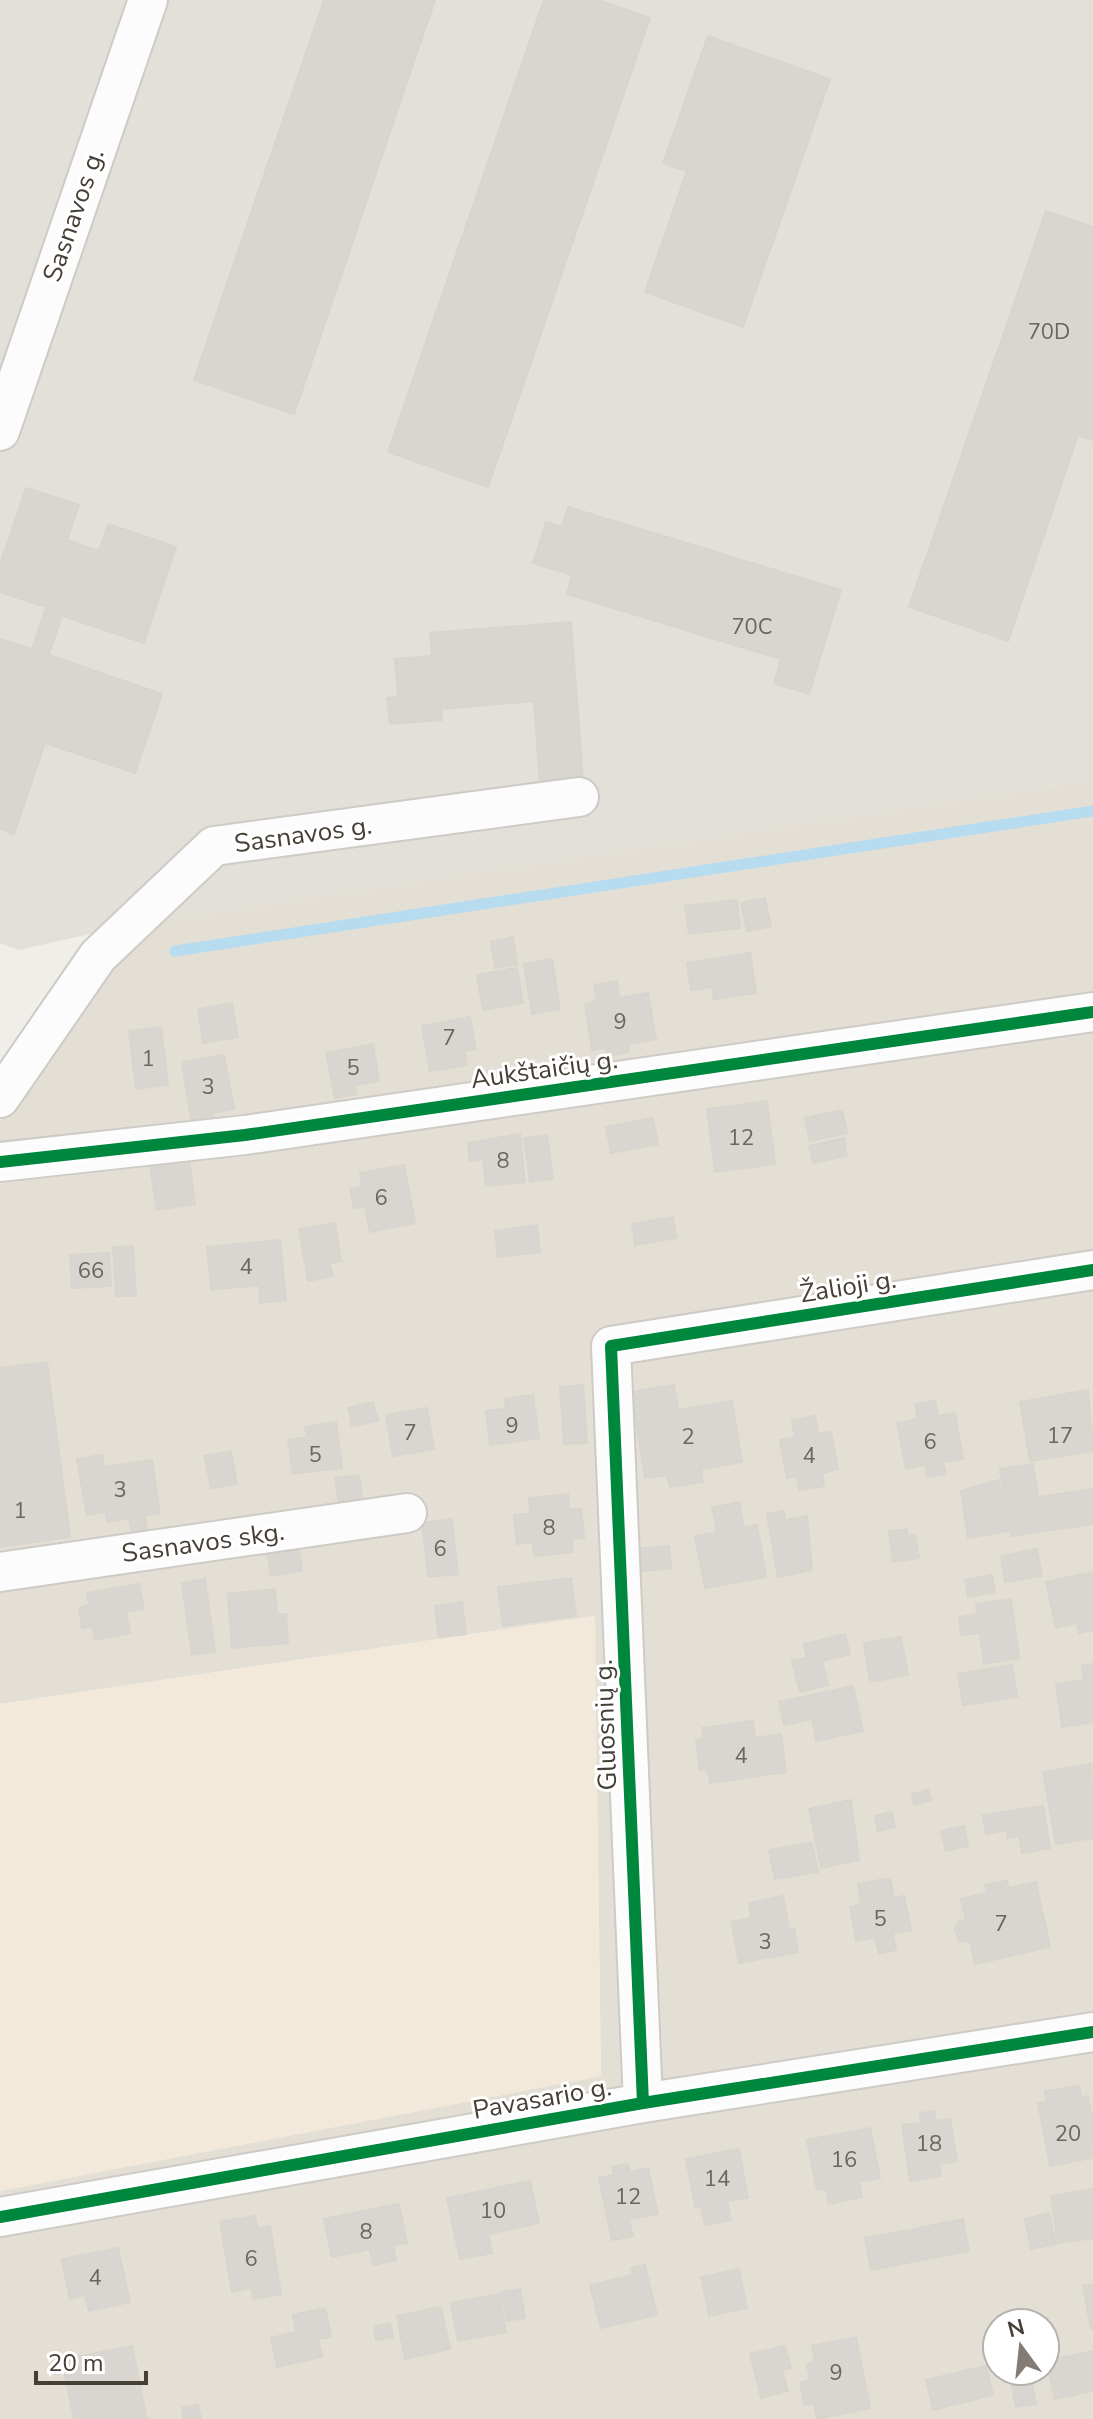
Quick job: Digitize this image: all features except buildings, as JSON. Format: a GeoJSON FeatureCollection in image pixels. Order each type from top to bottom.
{"type":"FeatureCollection","features":[{"type":"Feature","properties":{"kind":"street","name":"Sasnavos g."},"geometry":{"type":"LineString","coordinates":[[0,431],[148,0]]}},
{"type":"Feature","properties":{"kind":"street","name":"Sasnavos g."},"geometry":{"type":"LineString","coordinates":[[0,1098],[98,956],[214,846],[579,797]]}},
{"type":"Feature","properties":{"kind":"street","name":"Aukštaičių g."},"geometry":{"type":"LineString","coordinates":[[0,1162],[245,1135],[1093,1012]]}},
{"type":"Feature","properties":{"kind":"street","name":"Žalioji g."},"geometry":{"type":"LineString","coordinates":[[611,1346],[1093,1270]]}},
{"type":"Feature","properties":{"kind":"street","name":"Gluosnių g."},"geometry":{"type":"LineString","coordinates":[[611,1346],[643,2103]]}},
{"type":"Feature","properties":{"kind":"street","name":"Sasnavos skg."},"geometry":{"type":"LineString","coordinates":[[0,1572],[407,1513]]}},
{"type":"Feature","properties":{"kind":"street","name":"Pavasario g."},"geometry":{"type":"LineString","coordinates":[[0,2217],[643,2103],[1093,2032]]}},
{"type":"Feature","properties":{"kind":"shaded area"},"geometry":{"type":"Polygon","coordinates":[[[0,0],[1093,0],[1093,780],[130,925],[19,950],[0,943],[0,0]]]}},
{"type":"Feature","properties":{"kind":"shaded area"},"geometry":{"type":"Polygon","coordinates":[[[1093,780],[1093,2419],[0,2419],[0,2191],[601,2076],[594,1616],[0,1704],[0,1121],[130,925],[1093,780]]]}},
{"type":"Feature","properties":{"kind":"shaded area"},"geometry":{"type":"Polygon","coordinates":[[[595,1616],[601,2076],[0,2191],[0,1704],[595,1616]]]}},
{"type":"Feature","properties":{"kind":"waterway"},"geometry":{"type":"LineString","coordinates":[[175,951],[1093,811]]}},
{"type":"Feature","properties":{"kind":"cycle path"},"geometry":{"type":"LineString","coordinates":[[0,1162],[245,1135],[1093,1012]]}},
{"type":"Feature","properties":{"kind":"cycle path"},"geometry":{"type":"LineString","coordinates":[[643,2103],[611,1346],[1093,1270]]}},
{"type":"Feature","properties":{"kind":"cycle path"},"geometry":{"type":"LineString","coordinates":[[0,2217],[643,2103],[1093,2032]]}}]}
